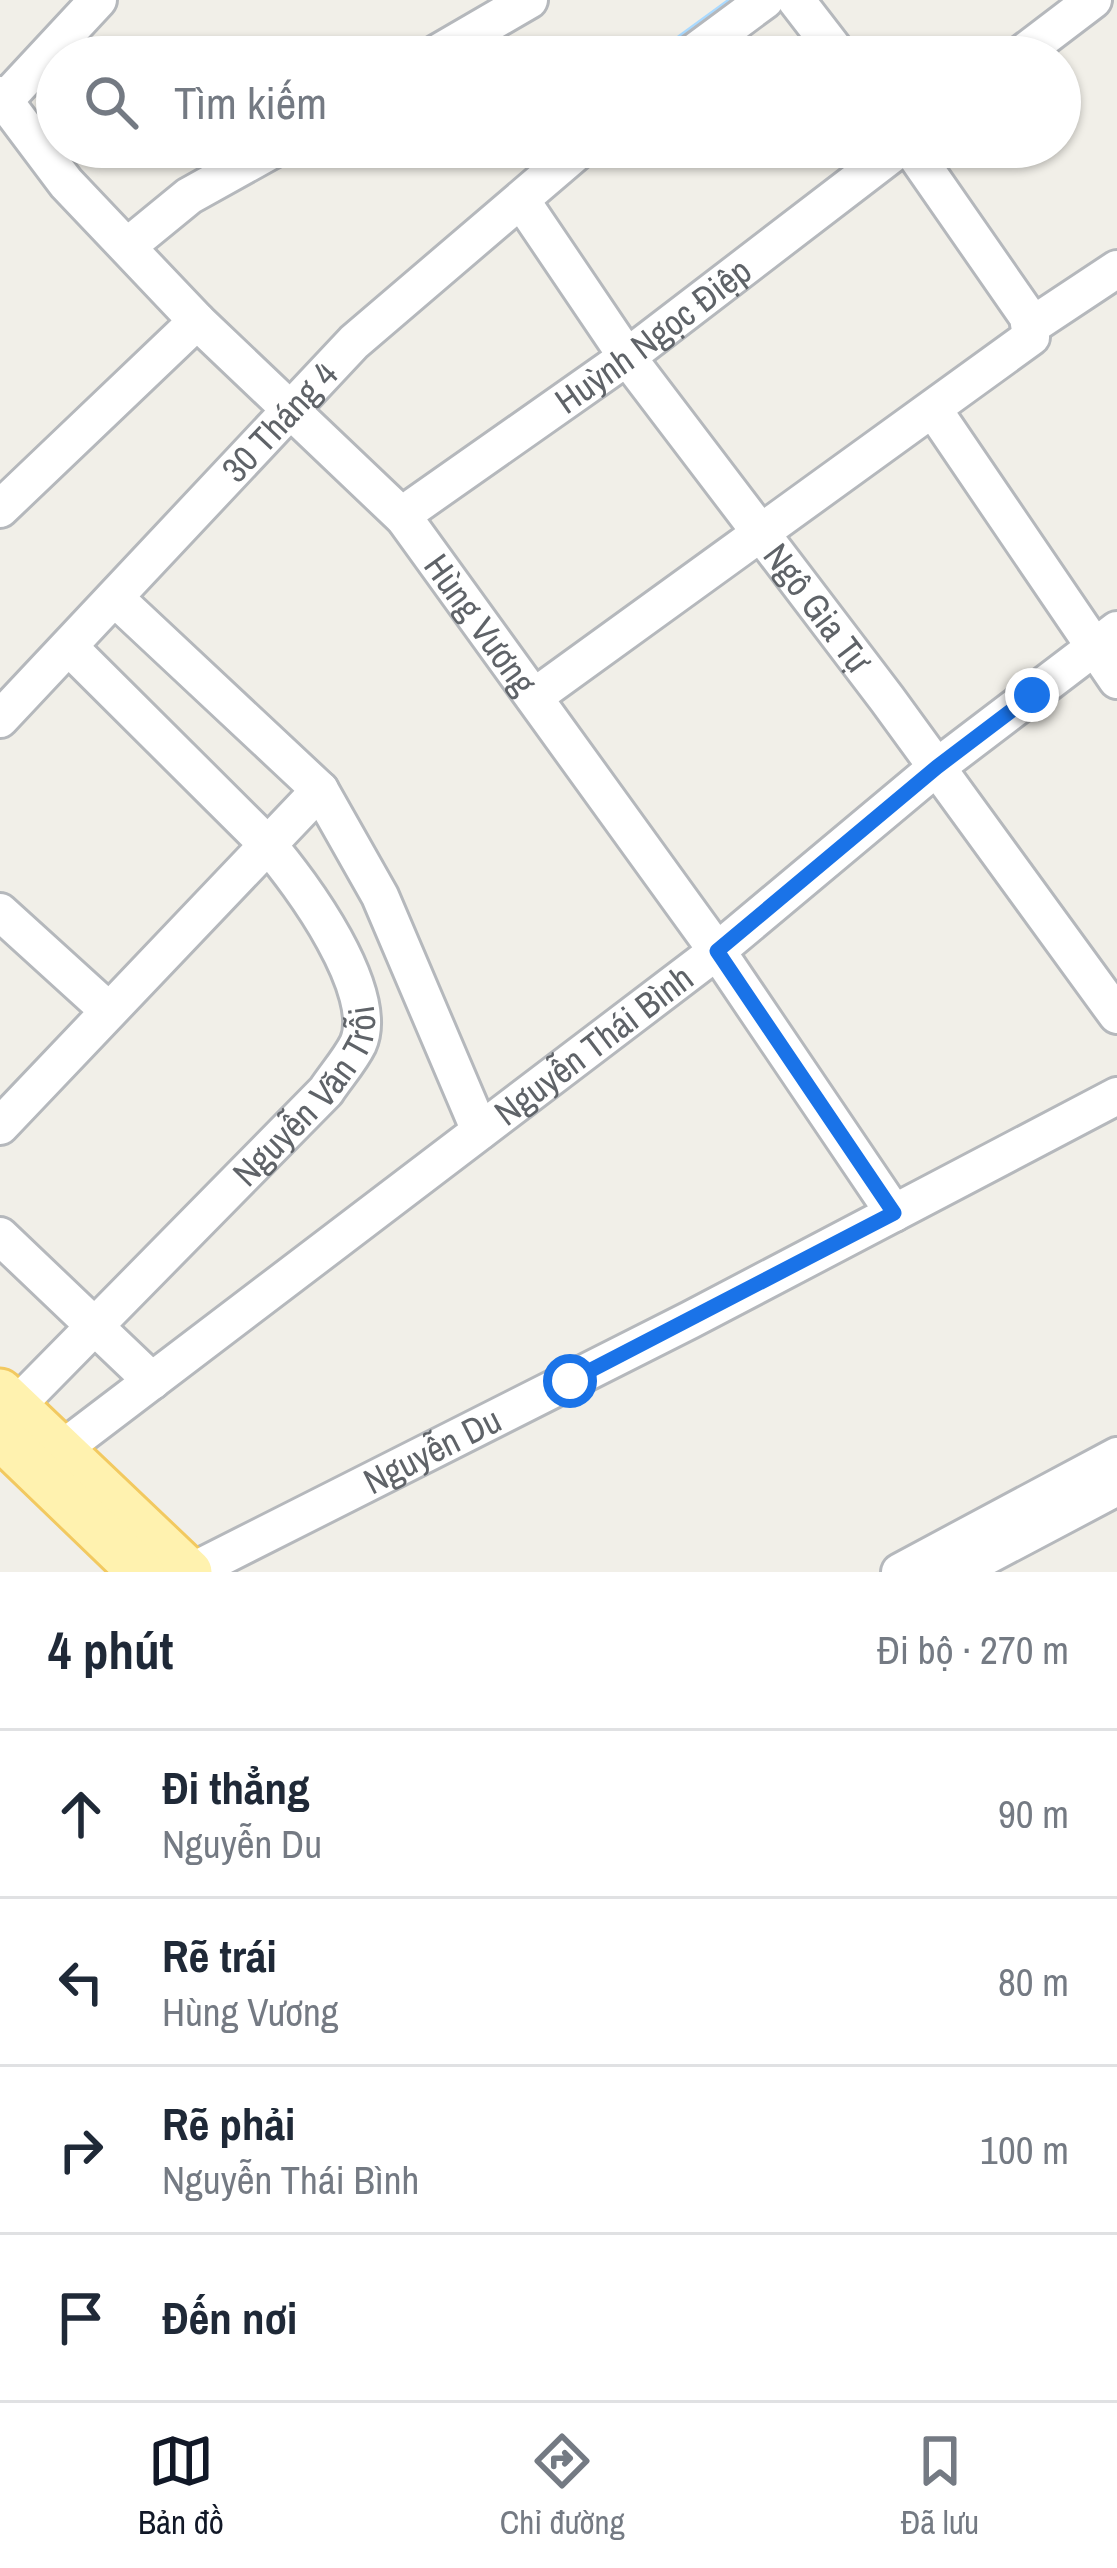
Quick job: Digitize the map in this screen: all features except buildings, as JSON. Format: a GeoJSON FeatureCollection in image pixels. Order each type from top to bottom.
{"type":"FeatureCollection","features":[{"type":"Feature","properties":{"kind":"main road"},"geometry":{"type":"LineString","coordinates":[[5,1411],[61,1450],[190,1572]]}},
{"type":"Feature","properties":{"kind":"main road"},"geometry":{"type":"LineString","coordinates":[[5,1411],[141,1572]]}},
{"type":"Feature","properties":{"kind":"street"},"geometry":{"type":"LineString","coordinates":[[63,36],[98,0]]}},
{"type":"Feature","properties":{"kind":"street"},"geometry":{"type":"LineString","coordinates":[[467,36],[530,0]]}},
{"type":"Feature","properties":{"kind":"street"},"geometry":{"type":"LineString","coordinates":[[716,36],[765,0]]}},
{"type":"Feature","properties":{"kind":"street"},"geometry":{"type":"LineString","coordinates":[[796,0],[824,36]]}},
{"type":"Feature","properties":{"kind":"street"},"geometry":{"type":"LineString","coordinates":[[1046,36],[1093,0]]}},
{"type":"Feature","properties":{"kind":"street"},"geometry":{"type":"LineString","coordinates":[[2,98],[36,63]]}},
{"type":"Feature","properties":{"kind":"street","name":"Hùng Vương"},"geometry":{"type":"LineString","coordinates":[[2,98],[36,143]]}},
{"type":"Feature","properties":{"kind":"street","name":"Hùng Vương"},"geometry":{"type":"LineString","coordinates":[[55,168],[197,321],[404,518],[717,951],[894,1213]]}},
{"type":"Feature","properties":{"kind":"street"},"geometry":{"type":"LineString","coordinates":[[128,246],[189,196],[239,168]]}},
{"type":"Feature","properties":{"kind":"street","name":"30 Tháng 4"},"geometry":{"type":"LineString","coordinates":[[0,719],[354,342],[558,168]]}},
{"type":"Feature","properties":{"kind":"street","name":"Huỳnh Ngọc Điệp"},"geometry":{"type":"LineString","coordinates":[[404,518],[627,357],[874,168]]}},
{"type":"Feature","properties":{"kind":"street"},"geometry":{"type":"LineString","coordinates":[[534,697],[1025,344],[1031,326],[924,168]]}},
{"type":"Feature","properties":{"kind":"street","name":"Ngô Gia Tự"},"geometry":{"type":"LineString","coordinates":[[521,200],[627,357],[937,767],[1117,1015]]}},
{"type":"Feature","properties":{"kind":"street"},"geometry":{"type":"LineString","coordinates":[[1031,326],[1117,269]]}},
{"type":"Feature","properties":{"kind":"street"},"geometry":{"type":"LineString","coordinates":[[0,509],[197,321]]}},
{"type":"Feature","properties":{"kind":"street"},"geometry":{"type":"LineString","coordinates":[[933,410],[1106,639],[1117,680]]}},
{"type":"Feature","properties":{"kind":"street"},"geometry":{"type":"LineString","coordinates":[[116,599],[320,790],[380,896],[480,1131]]}},
{"type":"Feature","properties":{"kind":"street","name":"Nguyễn Thái Bình"},"geometry":{"type":"LineString","coordinates":[[61,1450],[717,951],[937,767],[1106,639]]}},
{"type":"Feature","properties":{"kind":"street","name":"Nguyễn Văn Trỗi"},"geometry":{"type":"LineString","coordinates":[[5,1411],[326,1091],[360,1041],[360,1003],[346,967],[295,876],[70,648]]}},
{"type":"Feature","properties":{"kind":"street"},"geometry":{"type":"LineString","coordinates":[[8,1102],[109,1011],[320,790]]}},
{"type":"Feature","properties":{"kind":"street"},"geometry":{"type":"LineString","coordinates":[[0,912],[109,1011]]}},
{"type":"Feature","properties":{"kind":"street","name":"Nguyễn Du"},"geometry":{"type":"LineString","coordinates":[[190,1572],[1117,1096]]}},
{"type":"Feature","properties":{"kind":"street"},"geometry":{"type":"LineString","coordinates":[[0,1236],[152,1381]]}},
{"type":"Feature","properties":{"kind":"street"},"geometry":{"type":"LineString","coordinates":[[910,1570],[1117,1456]]}},
{"type":"Feature","properties":{"kind":"street"},"geometry":{"type":"LineString","coordinates":[[956,1572],[1117,1487]]}},
{"type":"Feature","properties":{"kind":"waterway"},"geometry":{"type":"LineString","coordinates":[[684,36],[733,0]]}},
{"type":"Feature","properties":{"kind":"route"},"geometry":{"type":"LineString","coordinates":[[570,1381],[894,1213],[717,951],[937,767],[1032,695]]}}]}
